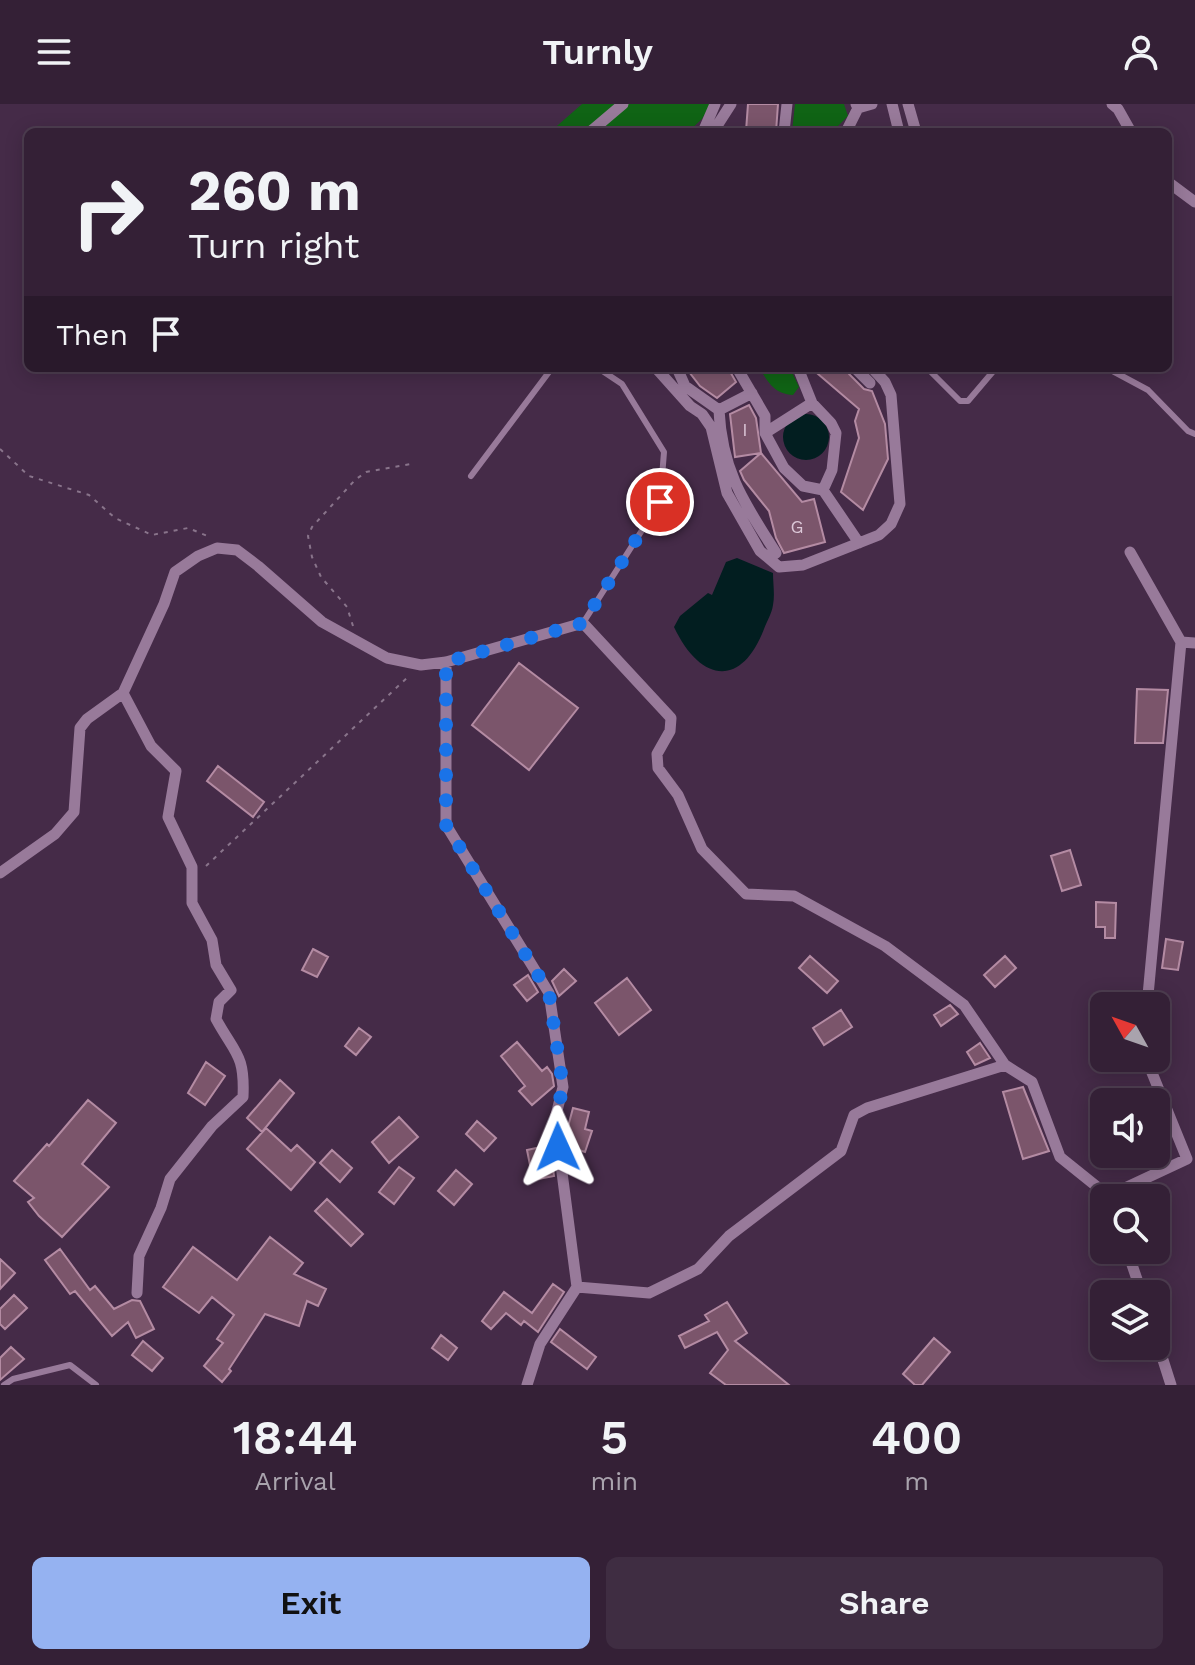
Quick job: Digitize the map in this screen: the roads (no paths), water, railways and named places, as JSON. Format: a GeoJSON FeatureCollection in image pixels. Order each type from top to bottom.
{"type":"FeatureCollection","features":[{"type":"Feature","properties":{"kind":"street"},"geometry":{"type":"LineString","coordinates":[[595,128],[623,104]]}},
{"type":"Feature","properties":{"kind":"street"},"geometry":{"type":"LineString","coordinates":[[705,128],[715,104]]}},
{"type":"Feature","properties":{"kind":"street"},"geometry":{"type":"LineString","coordinates":[[716,128],[731,104]]}},
{"type":"Feature","properties":{"kind":"street"},"geometry":{"type":"LineString","coordinates":[[784,128],[787,104]]}},
{"type":"Feature","properties":{"kind":"street"},"geometry":{"type":"LineString","coordinates":[[848,128],[857,106],[872,104]]}},
{"type":"Feature","properties":{"kind":"street"},"geometry":{"type":"LineString","coordinates":[[892,104],[898,128]]}},
{"type":"Feature","properties":{"kind":"street"},"geometry":{"type":"LineString","coordinates":[[908,104],[915,128]]}},
{"type":"Feature","properties":{"kind":"street"},"geometry":{"type":"LineString","coordinates":[[1112,104],[1129,128]]}},
{"type":"Feature","properties":{"kind":"street"},"geometry":{"type":"LineString","coordinates":[[1172,185],[1195,202]]}},
{"type":"Feature","properties":{"kind":"street"},"geometry":{"type":"LineString","coordinates":[[660,372],[711,427],[727,493],[760,551],[779,567],[803,565],[879,535],[891,524],[900,504],[891,395],[876,372]]}},
{"type":"Feature","properties":{"kind":"street"},"geometry":{"type":"LineString","coordinates":[[679,372],[685,386],[719,410],[722,439],[733,482],[776,553]]}},
{"type":"Feature","properties":{"kind":"street"},"geometry":{"type":"LineString","coordinates":[[739,372],[765,416],[765,433],[784,468],[803,486],[823,490],[859,543]]}},
{"type":"Feature","properties":{"kind":"street"},"geometry":{"type":"LineString","coordinates":[[800,372],[812,403],[836,433],[832,470],[823,490]]}},
{"type":"Feature","properties":{"kind":"street"},"geometry":{"type":"LineString","coordinates":[[859,372],[870,383]]}},
{"type":"Feature","properties":{"kind":"street"},"geometry":{"type":"LineString","coordinates":[[719,410],[752,393]]}},
{"type":"Feature","properties":{"kind":"street"},"geometry":{"type":"LineString","coordinates":[[765,433],[812,403]]}},
{"type":"Feature","properties":{"kind":"street"},"geometry":{"type":"LineString","coordinates":[[0,873],[55,834],[74,812],[80,728],[87,719],[123,693],[164,604],[175,572],[198,556],[217,548],[237,550],[322,622],[387,658],[421,665],[446,662],[583,623],[671,718],[670,731],[657,754],[658,768],[678,795],[702,849],[746,894],[794,896],[885,946],[964,1005],[1005,1065],[1032,1082],[1060,1157],[1095,1184]]}},
{"type":"Feature","properties":{"kind":"street"},"geometry":{"type":"LineString","coordinates":[[1130,552],[1181,642],[1148,992]]}},
{"type":"Feature","properties":{"kind":"street"},"geometry":{"type":"LineString","coordinates":[[1181,642],[1195,643]]}},
{"type":"Feature","properties":{"kind":"street"},"geometry":{"type":"LineString","coordinates":[[446,662],[446,825],[549,993],[563,1087],[555,1119],[577,1287],[540,1344],[527,1385]]}},
{"type":"Feature","properties":{"kind":"street"},"geometry":{"type":"LineString","coordinates":[[123,693],[151,746],[176,771],[168,817],[192,867],[192,903],[212,940],[216,965],[231,990],[219,1002],[216,1019],[240,1055],[244,1075],[243,1097],[212,1126],[170,1179],[161,1208],[139,1256],[137,1293]]}},
{"type":"Feature","properties":{"kind":"street"},"geometry":{"type":"LineString","coordinates":[[577,1287],[649,1293],[698,1269],[729,1236],[841,1151],[854,1115],[867,1108],[1005,1065]]}},
{"type":"Feature","properties":{"kind":"street"},"geometry":{"type":"LineString","coordinates":[[1135,1184],[1187,1159],[1152,1072]]}},
{"type":"Feature","properties":{"kind":"street"},"geometry":{"type":"LineString","coordinates":[[1163,1360],[1171,1385]]}},
{"type":"Feature","properties":{"kind":"lane"},"geometry":{"type":"LineString","coordinates":[[471,476],[549,372]]}},
{"type":"Feature","properties":{"kind":"lane"},"geometry":{"type":"LineString","coordinates":[[583,623],[660,502],[664,480],[664,452],[622,384],[604,372]]}},
{"type":"Feature","properties":{"kind":"lane"},"geometry":{"type":"LineString","coordinates":[[931,372],[960,401],[968,401],[993,372]]}},
{"type":"Feature","properties":{"kind":"lane"},"geometry":{"type":"LineString","coordinates":[[1114,372],[1148,390],[1188,431],[1195,434]]}},
{"type":"Feature","properties":{"kind":"lane"},"geometry":{"type":"LineString","coordinates":[[4,1385],[13,1379],[70,1365],[96,1385]]}}]}
